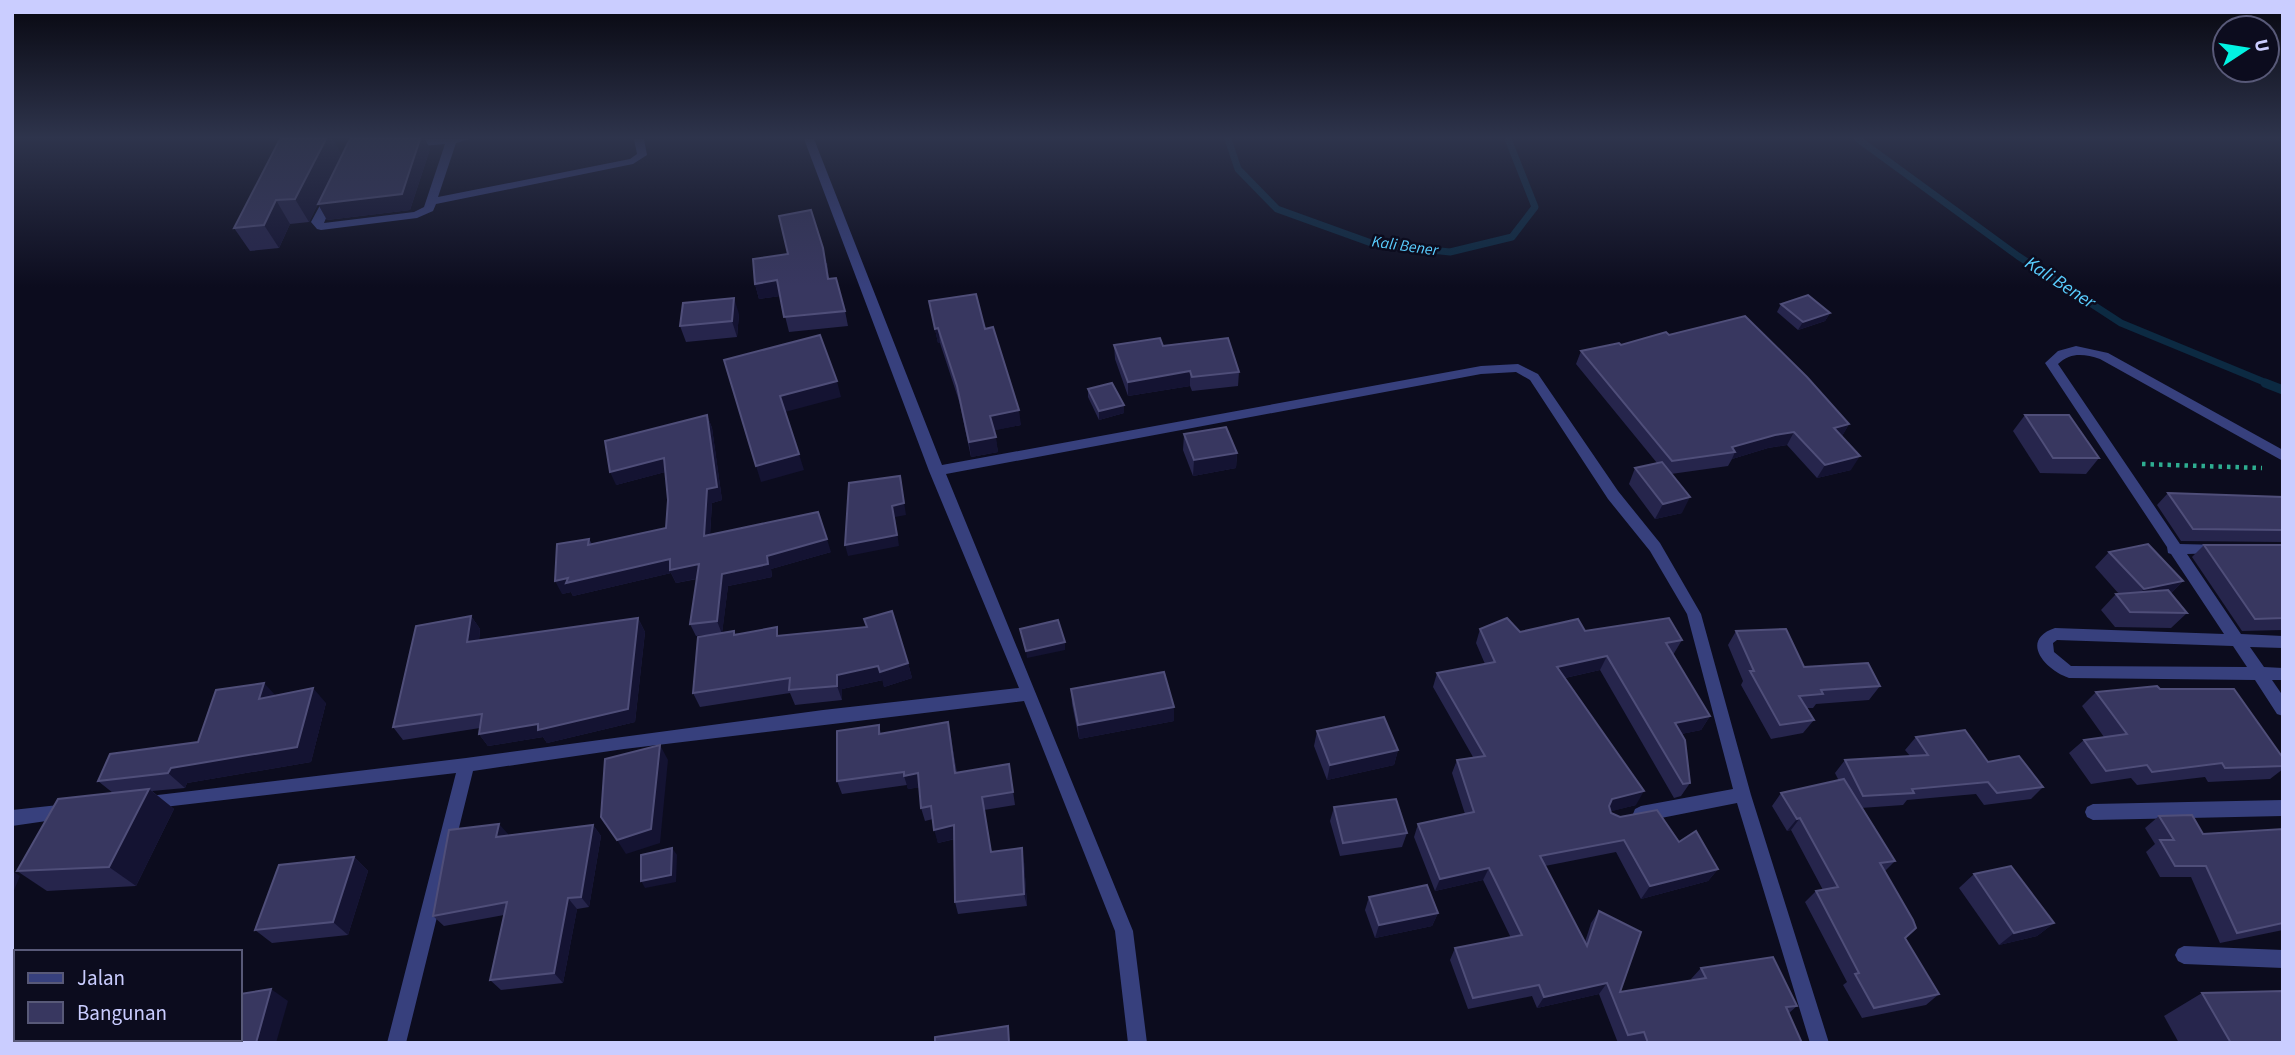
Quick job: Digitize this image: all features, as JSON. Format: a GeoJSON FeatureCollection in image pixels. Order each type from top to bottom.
{"type":"FeatureCollection","features":[{"type":"Feature","properties":{"kind":"street"},"geometry":{"type":"LineString","coordinates":[[333,189],[317,222],[321,227],[417,215],[429,209],[435,188]]}},
{"type":"Feature","properties":{"kind":"street"},"geometry":{"type":"LineString","coordinates":[[430,202],[498,188]]}},
{"type":"Feature","properties":{"kind":"street"},"geometry":{"type":"LineString","coordinates":[[827,188],[878,327],[1124,931],[1138,1043]]}},
{"type":"Feature","properties":{"kind":"street"},"geometry":{"type":"LineString","coordinates":[[2283,456],[2104,356],[2075,350],[2059,354],[2051,363],[2173,549],[2283,709]]}},
{"type":"Feature","properties":{"kind":"street"},"geometry":{"type":"LineString","coordinates":[[936,471],[1481,370],[1518,368],[1534,377],[1612,495],[1676,580],[1694,614],[1743,795],[1820,1043]]}},
{"type":"Feature","properties":{"kind":"street"},"geometry":{"type":"LineString","coordinates":[[2173,549],[2228,549]]}},
{"type":"Feature","properties":{"kind":"street"},"geometry":{"type":"LineString","coordinates":[[2283,642],[2055,634],[2045,640],[2044,650],[2051,662],[2069,672],[2283,674]]}},
{"type":"Feature","properties":{"kind":"street"},"geometry":{"type":"LineString","coordinates":[[134,804],[1028,694]]}},
{"type":"Feature","properties":{"kind":"street"},"geometry":{"type":"LineString","coordinates":[[396,1043],[466,765]]}},
{"type":"Feature","properties":{"kind":"street"},"geometry":{"type":"LineString","coordinates":[[1625,817],[1743,795]]}},
{"type":"Feature","properties":{"kind":"street"},"geometry":{"type":"LineString","coordinates":[[2093,812],[2283,808]]}},
{"type":"Feature","properties":{"kind":"street"},"geometry":{"type":"LineString","coordinates":[[12,818],[80,810]]}},
{"type":"Feature","properties":{"kind":"street"},"geometry":{"type":"LineString","coordinates":[[2184,955],[2283,958]]}},
{"type":"Feature","properties":{"kind":"path"},"geometry":{"type":"LineString","coordinates":[[2116,463],[2269,468]]}},
{"type":"Feature","properties":{"kind":"building"},"geometry":{"type":"Polygon","coordinates":[[[255,188],[301,188],[295,199],[276,200],[264,225],[234,228],[255,188]]]}},
{"type":"Feature","properties":{"kind":"building"},"geometry":{"type":"Polygon","coordinates":[[[326,188],[404,188],[402,194],[318,204],[326,188]]]}},
{"type":"Feature","properties":{"kind":"building"},"geometry":{"type":"Polygon","coordinates":[[[811,210],[823,248],[828,279],[836,278],[845,311],[784,317],[777,280],[755,284],[753,259],[788,254],[779,216],[811,210]]]}},
{"type":"Feature","properties":{"kind":"building"},"geometry":{"type":"Polygon","coordinates":[[[976,294],[985,329],[993,327],[1019,410],[990,416],[996,437],[969,442],[957,386],[938,328],[935,329],[929,301],[976,294]]]}},
{"type":"Feature","properties":{"kind":"building"},"geometry":{"type":"Polygon","coordinates":[[[1808,295],[1830,313],[1803,322],[1781,304],[1808,295]]]}},
{"type":"Feature","properties":{"kind":"building"},"geometry":{"type":"Polygon","coordinates":[[[734,298],[732,321],[680,326],[683,303],[734,298]]]}},
{"type":"Feature","properties":{"kind":"building"},"geometry":{"type":"Polygon","coordinates":[[[1745,316],[1807,377],[1849,424],[1834,428],[1860,456],[1825,465],[1794,432],[1732,447],[1735,452],[1672,461],[1581,351],[1619,343],[1621,345],[1666,332],[1669,335],[1745,316]]]}},
{"type":"Feature","properties":{"kind":"building"},"geometry":{"type":"Polygon","coordinates":[[[820,335],[837,381],[780,396],[799,454],[756,466],[724,360],[820,335]]]}},
{"type":"Feature","properties":{"kind":"building"},"geometry":{"type":"Polygon","coordinates":[[[1160,338],[1163,346],[1228,338],[1239,372],[1192,377],[1190,371],[1128,382],[1114,345],[1160,338]]]}},
{"type":"Feature","properties":{"kind":"building"},"geometry":{"type":"Polygon","coordinates":[[[1112,383],[1124,405],[1099,411],[1088,389],[1112,383]]]}},
{"type":"Feature","properties":{"kind":"building"},"geometry":{"type":"Polygon","coordinates":[[[707,415],[717,487],[707,489],[704,536],[818,512],[827,539],[767,556],[768,564],[722,574],[717,621],[690,624],[699,564],[670,570],[670,559],[566,583],[568,578],[555,581],[557,544],[589,539],[588,545],[666,528],[668,500],[664,458],[610,472],[605,441],[707,415]]]}},
{"type":"Feature","properties":{"kind":"building"},"geometry":{"type":"Polygon","coordinates":[[[2025,415],[2069,415],[2099,458],[2053,458],[2025,415]]]}},
{"type":"Feature","properties":{"kind":"building"},"geometry":{"type":"Polygon","coordinates":[[[1226,427],[1237,453],[1194,460],[1184,434],[1226,427]]]}},
{"type":"Feature","properties":{"kind":"building"},"geometry":{"type":"Polygon","coordinates":[[[1662,462],[1690,497],[1663,504],[1635,468],[1662,462]]]}},
{"type":"Feature","properties":{"kind":"building"},"geometry":{"type":"Polygon","coordinates":[[[900,476],[904,503],[892,506],[897,535],[845,545],[849,483],[900,476]]]}},
{"type":"Feature","properties":{"kind":"building"},"geometry":{"type":"Polygon","coordinates":[[[2168,493],[2283,497],[2283,530],[2193,529],[2168,493]]]}},
{"type":"Feature","properties":{"kind":"building"},"geometry":{"type":"Polygon","coordinates":[[[2148,544],[2183,581],[2144,589],[2109,552],[2148,544]]]}},
{"type":"Feature","properties":{"kind":"building"},"geometry":{"type":"Polygon","coordinates":[[[2204,545],[2283,545],[2283,618],[2255,619],[2204,545]]]}},
{"type":"Feature","properties":{"kind":"building"},"geometry":{"type":"Polygon","coordinates":[[[2168,590],[2187,613],[2130,612],[2116,594],[2168,590]]]}},
{"type":"Feature","properties":{"kind":"building"},"geometry":{"type":"Polygon","coordinates":[[[892,611],[908,663],[880,672],[878,666],[837,675],[837,686],[789,690],[790,678],[693,693],[698,637],[734,631],[734,635],[777,627],[777,636],[867,627],[864,619],[892,611]]]}},
{"type":"Feature","properties":{"kind":"building"},"geometry":{"type":"Polygon","coordinates":[[[471,616],[467,642],[638,618],[628,709],[538,730],[538,724],[479,734],[482,714],[393,727],[416,626],[471,616]]]}},
{"type":"Feature","properties":{"kind":"building"},"geometry":{"type":"Polygon","coordinates":[[[1507,618],[1520,632],[1578,619],[1585,631],[1669,618],[1682,640],[1666,643],[1710,716],[1675,723],[1685,740],[1690,783],[1683,784],[1607,656],[1557,667],[1644,791],[1612,799],[1609,806],[1611,813],[1620,817],[1657,810],[1679,842],[1696,831],[1718,869],[1650,886],[1624,840],[1540,856],[1587,946],[1599,911],[1641,932],[1620,992],[1706,978],[1701,968],[1773,957],[1797,1006],[1786,1007],[1802,1043],[1648,1043],[1644,1032],[1628,1035],[1607,983],[1544,997],[1539,985],[1473,998],[1455,948],[1522,935],[1489,868],[1440,879],[1418,824],[1474,812],[1457,760],[1485,756],[1437,673],[1495,662],[1480,629],[1507,618]]]}},
{"type":"Feature","properties":{"kind":"building"},"geometry":{"type":"Polygon","coordinates":[[[1058,620],[1065,642],[1026,651],[1020,629],[1058,620]]]}},
{"type":"Feature","properties":{"kind":"building"},"geometry":{"type":"Polygon","coordinates":[[[1786,629],[1804,667],[1868,663],[1880,686],[1821,690],[1823,694],[1799,696],[1814,720],[1780,725],[1750,671],[1754,671],[1736,631],[1786,629]]]}},
{"type":"Feature","properties":{"kind":"building"},"geometry":{"type":"Polygon","coordinates":[[[1164,672],[1174,707],[1078,725],[1071,689],[1164,672]]]}},
{"type":"Feature","properties":{"kind":"building"},"geometry":{"type":"Polygon","coordinates":[[[264,683],[259,699],[313,688],[297,747],[171,768],[168,773],[98,781],[110,754],[198,742],[216,690],[264,683]]]}},
{"type":"Feature","properties":{"kind":"building"},"geometry":{"type":"Polygon","coordinates":[[[2157,686],[2160,689],[2234,689],[2283,758],[2283,766],[2225,768],[2222,763],[2152,772],[2147,765],[2106,771],[2084,740],[2127,734],[2096,692],[2157,686]]]}},
{"type":"Feature","properties":{"kind":"building"},"geometry":{"type":"Polygon","coordinates":[[[1384,717],[1398,750],[1330,765],[1317,731],[1384,717]]]}},
{"type":"Feature","properties":{"kind":"building"},"geometry":{"type":"Polygon","coordinates":[[[948,722],[955,773],[1009,764],[1013,792],[982,797],[991,852],[1022,848],[1024,894],[955,902],[954,825],[934,830],[931,806],[921,808],[918,773],[904,776],[904,772],[837,781],[837,731],[879,725],[879,734],[948,722]]]}},
{"type":"Feature","properties":{"kind":"building"},"geometry":{"type":"Polygon","coordinates":[[[1965,730],[1988,762],[2019,756],[2043,787],[1997,793],[1988,782],[1912,789],[1914,793],[1863,796],[1845,760],[1928,755],[1916,737],[1965,730]]]}},
{"type":"Feature","properties":{"kind":"building"},"geometry":{"type":"Polygon","coordinates":[[[660,745],[651,829],[617,840],[601,817],[605,759],[660,745]]]}},
{"type":"Feature","properties":{"kind":"building"},"geometry":{"type":"Polygon","coordinates":[[[1844,779],[1895,861],[1880,863],[1916,928],[1905,938],[1939,994],[1874,1008],[1855,974],[1859,973],[1816,891],[1838,887],[1800,818],[1797,819],[1781,793],[1844,779]]]}},
{"type":"Feature","properties":{"kind":"building"},"geometry":{"type":"Polygon","coordinates":[[[149,789],[109,867],[17,871],[58,799],[149,789]]]}},
{"type":"Feature","properties":{"kind":"building"},"geometry":{"type":"Polygon","coordinates":[[[1396,799],[1407,833],[1343,843],[1334,807],[1396,799]]]}},
{"type":"Feature","properties":{"kind":"building"},"geometry":{"type":"Polygon","coordinates":[[[2192,815],[2203,834],[2283,829],[2283,923],[2237,933],[2206,866],[2175,866],[2160,840],[2174,840],[2159,816],[2192,815]]]}},
{"type":"Feature","properties":{"kind":"building"},"geometry":{"type":"Polygon","coordinates":[[[499,824],[496,837],[593,825],[581,897],[568,898],[554,973],[490,980],[507,902],[433,916],[449,830],[499,824]]]}},
{"type":"Feature","properties":{"kind":"building"},"geometry":{"type":"Polygon","coordinates":[[[672,848],[671,875],[641,881],[641,855],[672,848]]]}},
{"type":"Feature","properties":{"kind":"building"},"geometry":{"type":"Polygon","coordinates":[[[354,857],[333,922],[255,930],[279,865],[354,857]]]}},
{"type":"Feature","properties":{"kind":"building"},"geometry":{"type":"Polygon","coordinates":[[[2011,866],[2054,923],[2014,933],[1974,874],[2011,866]]]}},
{"type":"Feature","properties":{"kind":"building"},"geometry":{"type":"Polygon","coordinates":[[[1427,885],[1438,913],[1379,925],[1369,897],[1427,885]]]}},
{"type":"Feature","properties":{"kind":"building"},"geometry":{"type":"Polygon","coordinates":[[[271,989],[256,1043],[135,1043],[242,1041],[242,994],[271,989]]]}},
{"type":"Feature","properties":{"kind":"building"},"geometry":{"type":"Polygon","coordinates":[[[2283,991],[2283,1043],[2231,1043],[2202,993],[2283,991]]]}},
{"type":"Feature","properties":{"kind":"building"},"geometry":{"type":"Polygon","coordinates":[[[1008,1026],[1009,1043],[935,1043],[935,1037],[1008,1026]]]}},
{"type":"Feature","properties":{"kind":"waterway","name":"Kali Bener"},"geometry":{"type":"LineString","coordinates":[[1257,188],[1277,209],[1374,244],[1450,252],[1512,237],[1535,207],[1528,188]]}},
{"type":"Feature","properties":{"kind":"waterway","name":"Kali Bener"},"geometry":{"type":"LineString","coordinates":[[1925,188],[2018,256],[2121,323],[2269,384]]}},
{"type":"Feature","properties":{"kind":"waterway","name":"Kali Bener"},"geometry":{"type":"LineString","coordinates":[[2265,383],[2283,390]]}}]}
